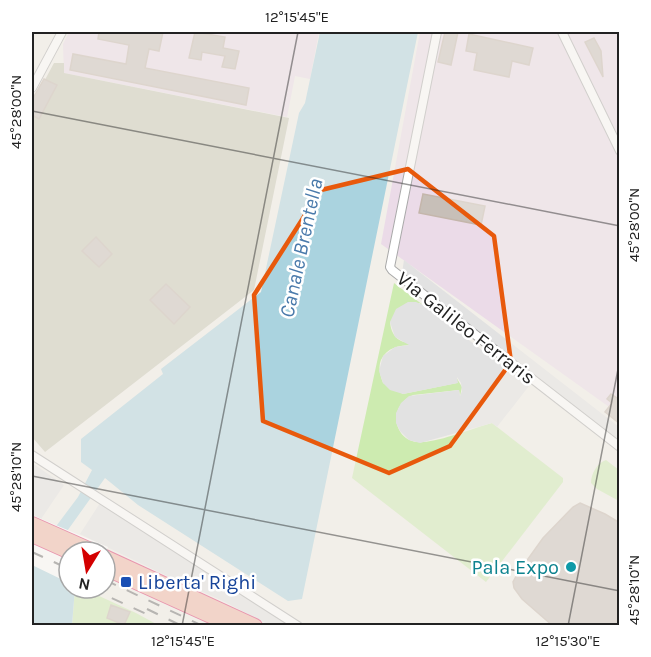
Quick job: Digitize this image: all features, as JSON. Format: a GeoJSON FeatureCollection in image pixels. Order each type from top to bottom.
{"type":"FeatureCollection","features":[{"type":"Feature","properties":{"kind":"highway"},"geometry":{"type":"LineString","coordinates":[[32,524],[68,540]]}},
{"type":"Feature","properties":{"kind":"highway"},"geometry":{"type":"LineString","coordinates":[[32,535],[57,546]]}},
{"type":"Feature","properties":{"kind":"highway"},"geometry":{"type":"LineString","coordinates":[[117,563],[255,626]]}},
{"type":"Feature","properties":{"kind":"highway"},"geometry":{"type":"LineString","coordinates":[[117,573],[233,626]]}},
{"type":"Feature","properties":{"kind":"street"},"geometry":{"type":"LineString","coordinates":[[32,88],[62,32]]}},
{"type":"Feature","properties":{"kind":"street","name":"Via Galileo Ferraris"},"geometry":{"type":"LineString","coordinates":[[437,32],[390,267],[620,447]]}},
{"type":"Feature","properties":{"kind":"street"},"geometry":{"type":"LineString","coordinates":[[562,32],[620,151]]}},
{"type":"Feature","properties":{"kind":"street"},"geometry":{"type":"LineString","coordinates":[[32,455],[298,626]]}},
{"type":"Feature","properties":{"kind":"highlighted area"},"geometry":{"type":"Polygon","coordinates":[[[408,169],[494,236],[511,362],[450,446],[389,473],[263,421],[254,295],[321,190],[408,169]]]}},
{"type":"Feature","properties":{"kind":"shaded area"},"geometry":{"type":"Polygon","coordinates":[[[69,32],[319,32],[310,79],[295,76],[287,117],[64,73],[63,44],[69,32]]]}},
{"type":"Feature","properties":{"kind":"shaded area"},"geometry":{"type":"Polygon","coordinates":[[[420,32],[619,32],[619,414],[381,244],[420,32]]]}},
{"type":"Feature","properties":{"kind":"shaded area"},"geometry":{"type":"Polygon","coordinates":[[[54,63],[64,63],[64,73],[289,118],[254,290],[45,452],[32,437],[32,104],[54,63]]]}},
{"type":"Feature","properties":{"kind":"shaded area"},"geometry":{"type":"Polygon","coordinates":[[[404,260],[619,427],[619,442],[402,273],[404,260]]]}},
{"type":"Feature","properties":{"kind":"shaded area"},"geometry":{"type":"Polygon","coordinates":[[[408,302],[423,305],[529,386],[497,427],[492,423],[420,443],[409,440],[400,431],[396,423],[396,413],[401,403],[409,396],[459,390],[460,396],[462,391],[457,377],[458,383],[403,394],[390,390],[383,383],[379,371],[383,356],[395,347],[409,345],[395,337],[390,322],[396,309],[408,302]]]}},
{"type":"Feature","properties":{"kind":"shaded area"},"geometry":{"type":"Polygon","coordinates":[[[32,463],[64,485],[41,519],[32,514],[32,463]]]}},
{"type":"Feature","properties":{"kind":"shaded area"},"geometry":{"type":"Polygon","coordinates":[[[100,503],[290,625],[269,625],[117,552],[117,540],[92,540],[80,534],[100,503]]]}},
{"type":"Feature","properties":{"kind":"green space"},"geometry":{"type":"Polygon","coordinates":[[[394,283],[423,305],[419,303],[390,322],[396,337],[401,341],[415,343],[440,341],[439,335],[443,344],[438,354],[438,347],[406,345],[392,349],[386,353],[380,363],[383,383],[403,394],[457,383],[456,377],[462,387],[460,396],[459,390],[413,395],[404,401],[396,416],[400,432],[406,438],[423,442],[448,437],[492,423],[563,478],[563,482],[486,582],[352,478],[394,283]]]}},
{"type":"Feature","properties":{"kind":"green space"},"geometry":{"type":"Polygon","coordinates":[[[606,460],[619,470],[619,501],[597,489],[591,483],[595,469],[606,460]]]}},
{"type":"Feature","properties":{"kind":"green space"},"geometry":{"type":"Polygon","coordinates":[[[74,600],[108,600],[158,625],[72,626],[74,600]]]}},
{"type":"Feature","properties":{"kind":"water","name":"Canale Brentella"},"geometry":{"type":"Polygon","coordinates":[[[320,32],[418,32],[302,599],[288,601],[138,505],[105,478],[65,534],[66,540],[57,540],[57,600],[74,600],[72,625],[32,625],[32,536],[57,525],[78,497],[92,470],[81,462],[81,439],[163,374],[161,369],[261,292],[299,113],[305,103],[320,32]]]}},
{"type":"Feature","properties":{"kind":"pier"},"geometry":{"type":"Polygon","coordinates":[[[32,515],[91,540],[57,540],[57,577],[32,565],[32,515]]]}},
{"type":"Feature","properties":{"kind":"building"},"geometry":{"type":"Polygon","coordinates":[[[99,32],[163,32],[159,51],[149,49],[145,68],[249,88],[246,105],[70,70],[73,54],[126,64],[129,45],[98,39],[99,32]]]}},
{"type":"Feature","properties":{"kind":"building"},"geometry":{"type":"Polygon","coordinates":[[[195,32],[225,37],[223,48],[239,51],[235,69],[222,67],[225,56],[202,52],[201,60],[189,58],[195,32]]]}},
{"type":"Feature","properties":{"kind":"building"},"geometry":{"type":"Polygon","coordinates":[[[445,32],[458,32],[451,65],[438,62],[445,32]]]}},
{"type":"Feature","properties":{"kind":"building"},"geometry":{"type":"Polygon","coordinates":[[[469,34],[533,48],[529,65],[512,61],[509,77],[474,70],[477,53],[466,51],[469,34]]]}},
{"type":"Feature","properties":{"kind":"building"},"geometry":{"type":"Polygon","coordinates":[[[594,38],[601,51],[603,77],[585,42],[594,38]]]}},
{"type":"Feature","properties":{"kind":"building"},"geometry":{"type":"Polygon","coordinates":[[[44,79],[57,85],[39,119],[32,115],[32,100],[44,79]]]}},
{"type":"Feature","properties":{"kind":"building"},"geometry":{"type":"Polygon","coordinates":[[[423,194],[485,206],[481,225],[419,213],[423,194]]]}},
{"type":"Feature","properties":{"kind":"building"},"geometry":{"type":"Polygon","coordinates":[[[96,237],[112,254],[99,267],[82,251],[96,237]]]}},
{"type":"Feature","properties":{"kind":"building"},"geometry":{"type":"Polygon","coordinates":[[[166,284],[190,307],[174,324],[150,300],[166,284]]]}},
{"type":"Feature","properties":{"kind":"building"},"geometry":{"type":"Polygon","coordinates":[[[611,394],[620,400],[620,424],[605,412],[612,403],[607,399],[611,394]]]}},
{"type":"Feature","properties":{"kind":"building","name":"Pala Expo"},"geometry":{"type":"Polygon","coordinates":[[[580,503],[620,523],[620,626],[553,626],[522,599],[514,588],[513,582],[518,573],[543,538],[573,507],[580,503]]]}},
{"type":"Feature","properties":{"kind":"building"},"geometry":{"type":"Polygon","coordinates":[[[111,605],[130,612],[124,625],[107,618],[111,605]]]}},
{"type":"Feature","properties":{"kind":"railway"},"geometry":{"type":"LineString","coordinates":[[32,552],[57,563]]}},
{"type":"Feature","properties":{"kind":"railway"},"geometry":{"type":"LineString","coordinates":[[117,586],[203,626]]}},
{"type":"Feature","properties":{"kind":"railway"},"geometry":{"type":"LineString","coordinates":[[116,600],[153,617]]}},
{"type":"Feature","properties":{"kind":"railway"},"geometry":{"type":"LineString","coordinates":[[147,609],[182,626]]}},
{"type":"Feature","properties":{"kind":"place","name":"Pala Expo"},"geometry":{"type":"Point","coordinates":[571,567]}},
{"type":"Feature","properties":{"kind":"place","name":"Liberta' Righi"},"geometry":{"type":"Point","coordinates":[126,582]}}]}
